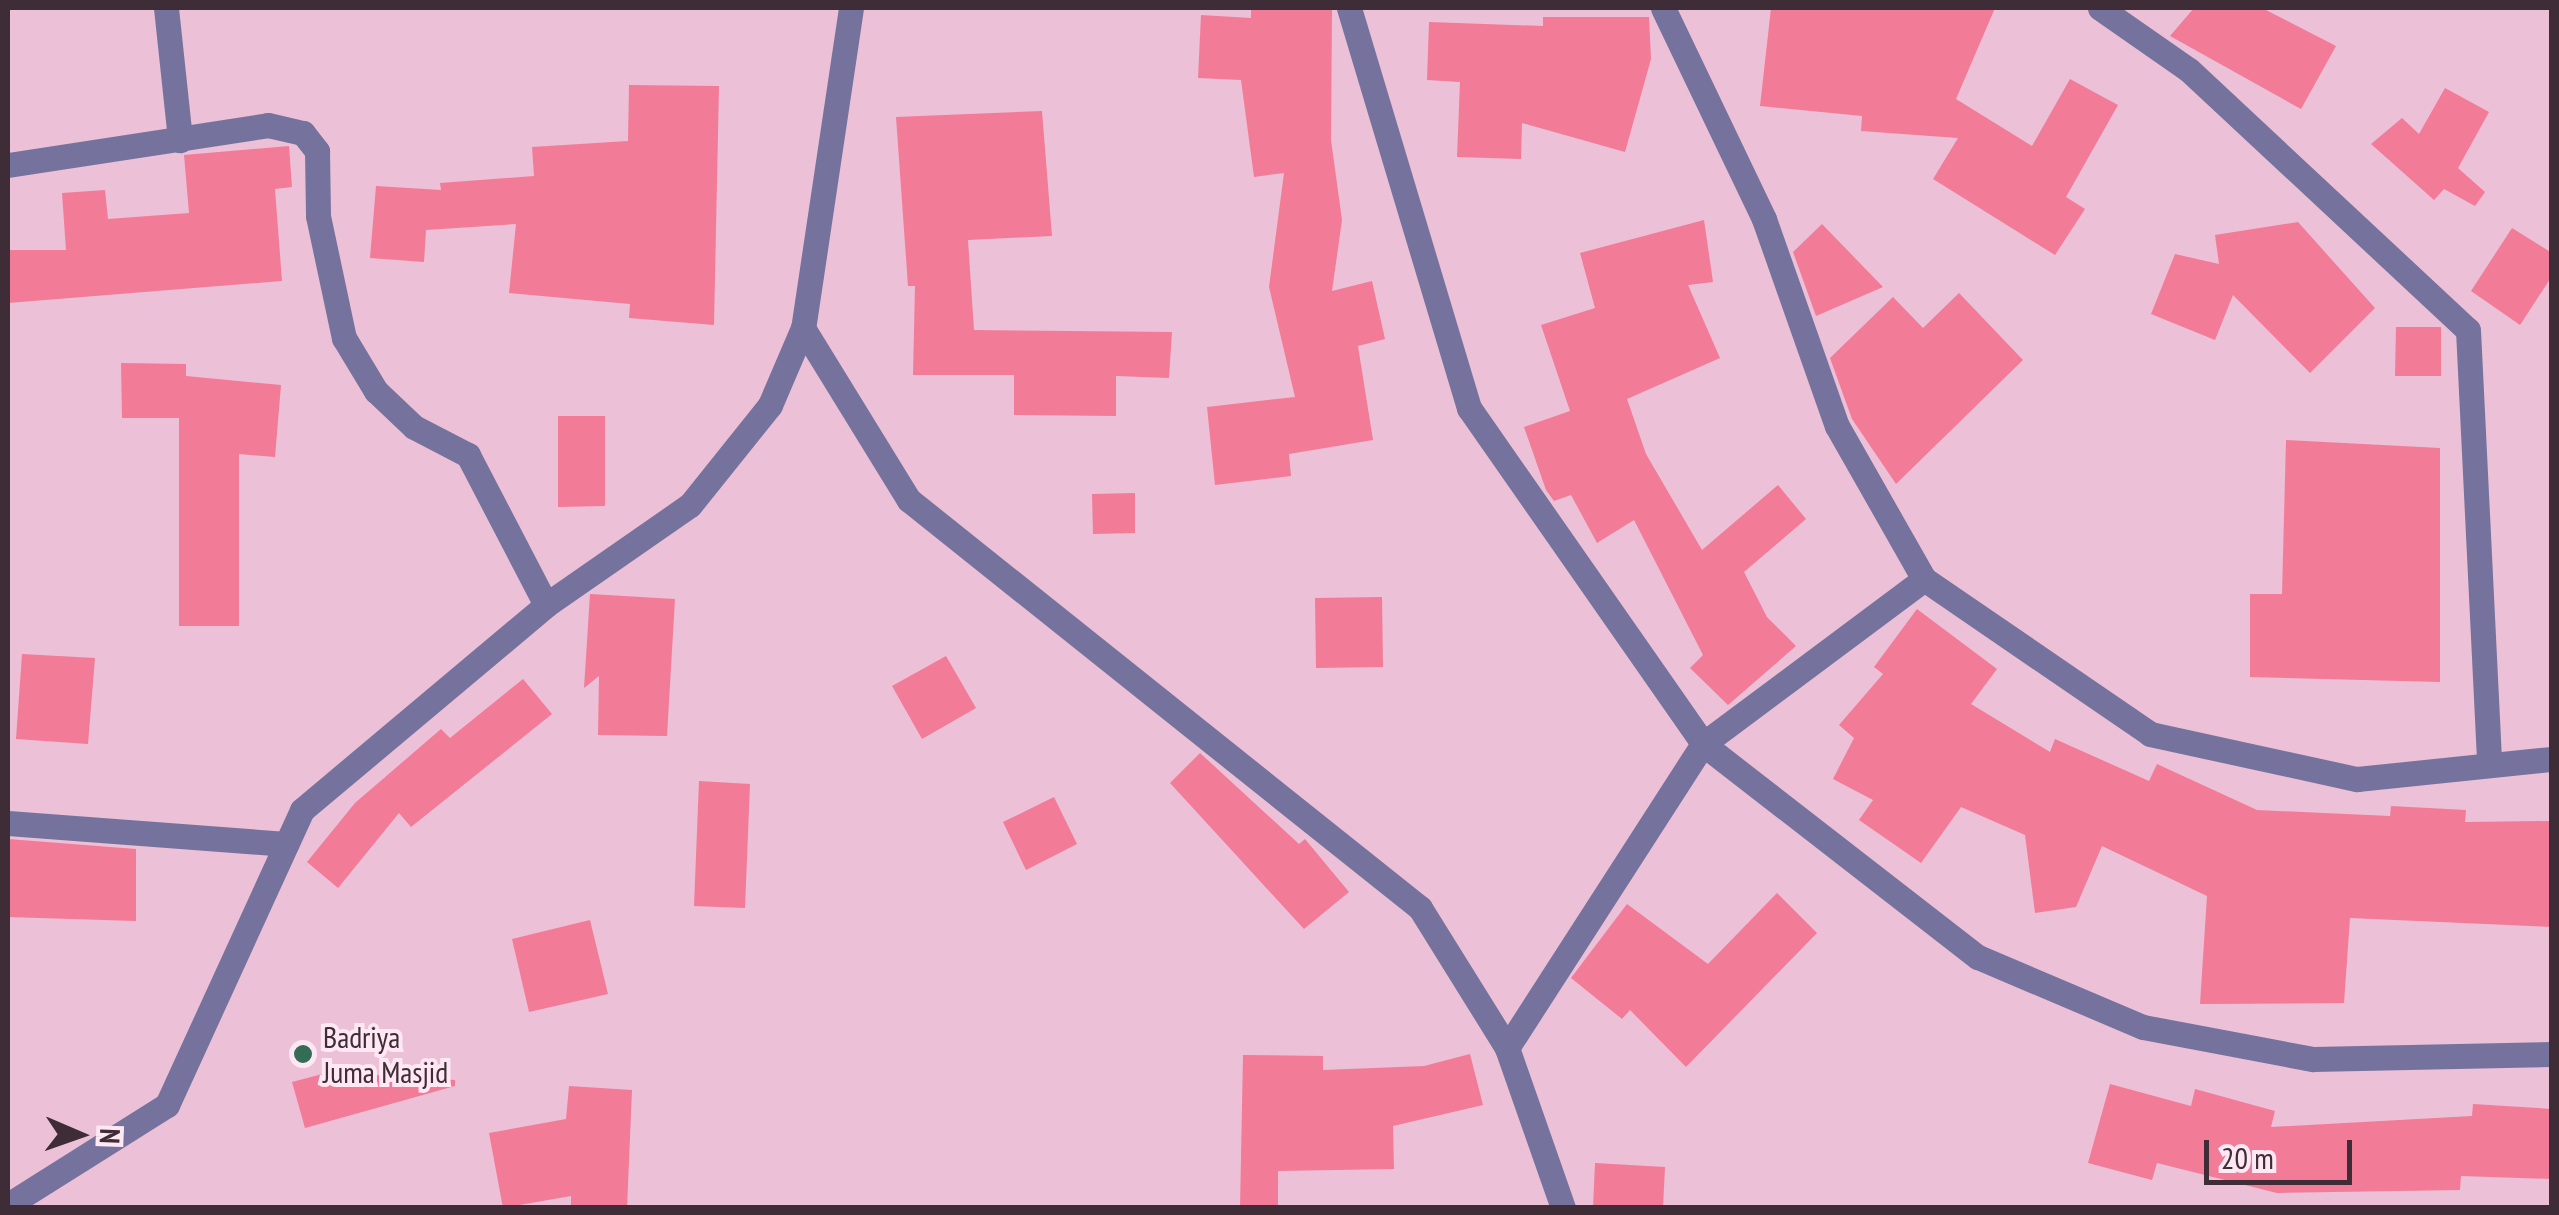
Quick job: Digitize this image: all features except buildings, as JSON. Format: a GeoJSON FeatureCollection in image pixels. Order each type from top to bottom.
{"type":"FeatureCollection","features":[{"type":"Feature","properties":{"kind":"street"},"geometry":{"type":"LineString","coordinates":[[166,8],[180,140]]}},
{"type":"Feature","properties":{"kind":"street"},"geometry":{"type":"LineString","coordinates":[[8,1205],[167,1105],[302,810],[546,605],[690,506],[770,405],[804,328],[851,8]]}},
{"type":"Feature","properties":{"kind":"street"},"geometry":{"type":"LineString","coordinates":[[1349,8],[1469,408],[1702,744],[1978,957],[2143,1027],[2313,1059],[2552,1054]]}},
{"type":"Feature","properties":{"kind":"street"},"geometry":{"type":"LineString","coordinates":[[1663,8],[1764,219],[1837,426],[1924,579],[2150,734],[2357,779],[2489,760],[2552,759]]}},
{"type":"Feature","properties":{"kind":"street"},"geometry":{"type":"LineString","coordinates":[[2100,8],[2189,70],[2468,330],[2489,760]]}},
{"type":"Feature","properties":{"kind":"street"},"geometry":{"type":"LineString","coordinates":[[8,165],[268,125],[303,133],[316,151],[318,216],[344,338],[376,392],[414,427],[468,455],[546,605]]}},
{"type":"Feature","properties":{"kind":"street"},"geometry":{"type":"LineString","coordinates":[[804,328],[909,500],[1420,908],[1508,1048],[1563,1208]]}},
{"type":"Feature","properties":{"kind":"street"},"geometry":{"type":"LineString","coordinates":[[1508,1048],[1702,744],[1924,579]]}},
{"type":"Feature","properties":{"kind":"street"},"geometry":{"type":"LineString","coordinates":[[8,822],[286,844]]}},
{"type":"Feature","properties":{"kind":"place","name":"Badriya Juma Masjid"},"geometry":{"type":"Point","coordinates":[303,1054]}}]}
